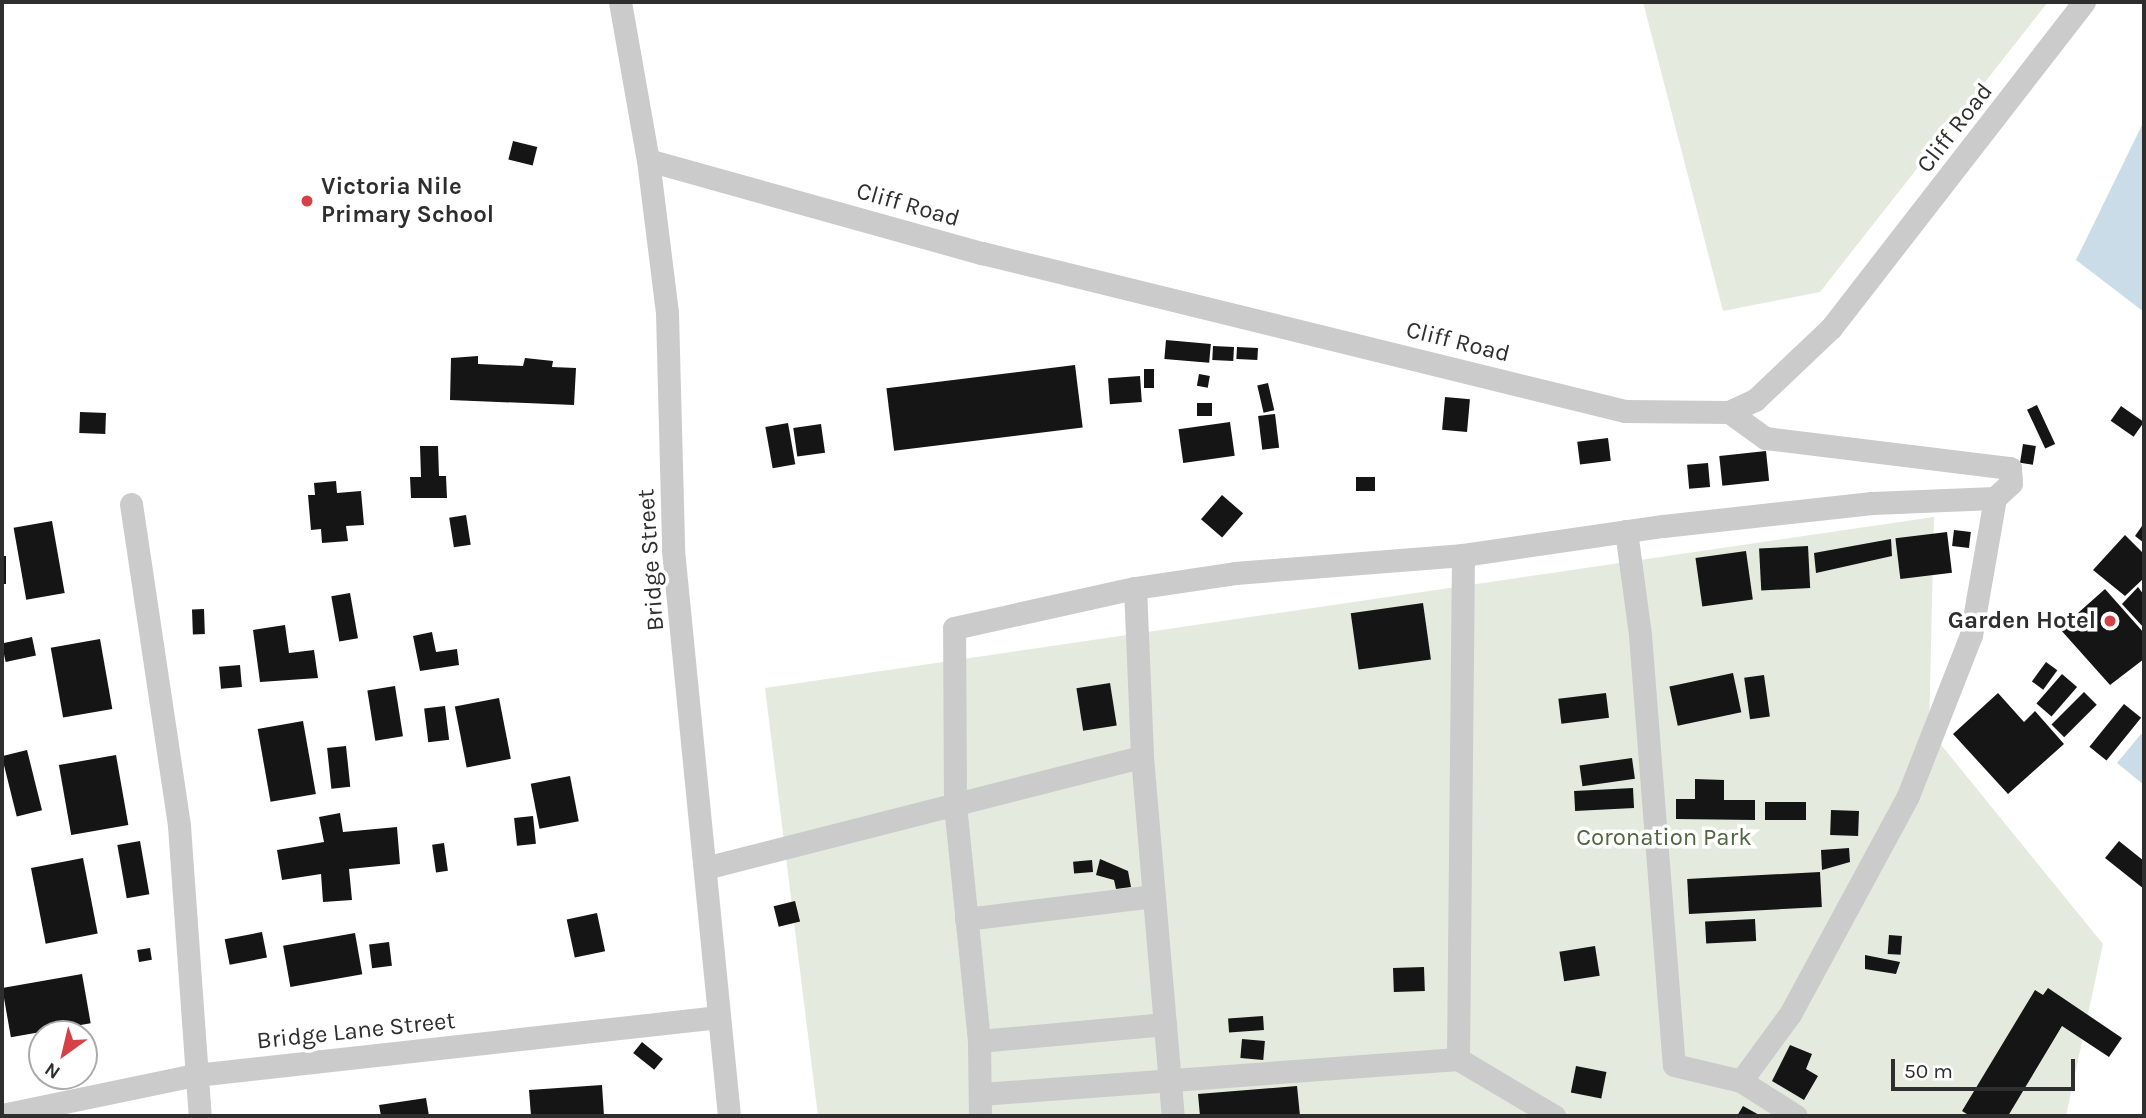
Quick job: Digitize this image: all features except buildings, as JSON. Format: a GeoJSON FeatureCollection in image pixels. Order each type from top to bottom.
{"type":"FeatureCollection","features":[{"type":"Feature","properties":{"kind":"street","name":"Bridge Street"},"geometry":{"type":"LineString","coordinates":[[620,2],[648,160],[667,313],[673,550],[729,1116]]}},
{"type":"Feature","properties":{"kind":"street","name":"Cliff Road"},"geometry":{"type":"LineString","coordinates":[[648,160],[982,253],[1625,411],[1729,412],[1755,400],[1831,328],[2084,2]]}},
{"type":"Feature","properties":{"kind":"street"},"geometry":{"type":"LineString","coordinates":[[1729,412],[1765,438],[2010,468],[2011,483],[1995,498],[1971,635],[1908,796],[1790,1014],[1741,1081]]}},
{"type":"Feature","properties":{"kind":"street"},"geometry":{"type":"LineString","coordinates":[[1554,1116],[1458,1059],[1169,1079],[981,1105],[979,1041],[956,804],[954,628],[1135,588],[1235,573],[1463,555],[1626,531],[1872,503],[1995,498]]}},
{"type":"Feature","properties":{"kind":"street"},"geometry":{"type":"LineString","coordinates":[[131,504],[179,825],[200,1116]]}},
{"type":"Feature","properties":{"kind":"street"},"geometry":{"type":"LineString","coordinates":[[1626,531],[1640,635],[1674,1065],[1741,1081],[1797,1116]]}},
{"type":"Feature","properties":{"kind":"street"},"geometry":{"type":"LineString","coordinates":[[1458,1059],[1463,555]]}},
{"type":"Feature","properties":{"kind":"street"},"geometry":{"type":"LineString","coordinates":[[1135,588],[1142,757],[1173,1116]]}},
{"type":"Feature","properties":{"kind":"street"},"geometry":{"type":"LineString","coordinates":[[705,868],[1142,757]]}},
{"type":"Feature","properties":{"kind":"street"},"geometry":{"type":"LineString","coordinates":[[966,919],[1154,896]]}},
{"type":"Feature","properties":{"kind":"street","name":"Bridge Lane Street"},"geometry":{"type":"LineString","coordinates":[[2,1115],[196,1075],[719,1017]]}},
{"type":"Feature","properties":{"kind":"street"},"geometry":{"type":"LineString","coordinates":[[979,1041],[1165,1024]]}},
{"type":"Feature","properties":{"kind":"green space"},"geometry":{"type":"Polygon","coordinates":[[[1643,2],[2048,2],[1820,292],[1723,311],[1643,2]]]}},
{"type":"Feature","properties":{"kind":"green space","name":"Coronation Park"},"geometry":{"type":"Polygon","coordinates":[[[1934,517],[1929,730],[2103,944],[2066,1116],[818,1116],[765,688],[1934,517]]]}},
{"type":"Feature","properties":{"kind":"water"},"geometry":{"type":"Polygon","coordinates":[[[2144,121],[2144,312],[2076,260],[2144,121]]]}},
{"type":"Feature","properties":{"kind":"water"},"geometry":{"type":"Polygon","coordinates":[[[2141,734],[2144,737],[2144,785],[2117,763],[2141,734]]]}},
{"type":"Feature","properties":{"kind":"place","name":"Victoria Nile Primary School"},"geometry":{"type":"Point","coordinates":[307,201]}},
{"type":"Feature","properties":{"kind":"place","name":"Garden Hotel"},"geometry":{"type":"Point","coordinates":[2110,621]}}]}
